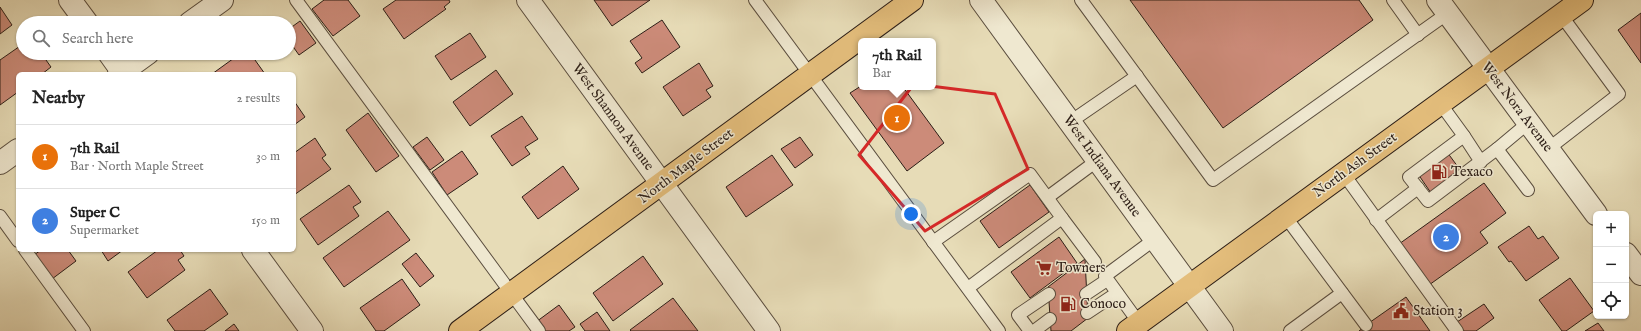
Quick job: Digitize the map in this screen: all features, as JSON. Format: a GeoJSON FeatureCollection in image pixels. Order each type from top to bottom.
{"type":"FeatureCollection","features":[{"type":"Feature","properties":{"kind":"main road","name":"North Maple Street"},"geometry":{"type":"LineString","coordinates":[[860,38],[912,0]]}},
{"type":"Feature","properties":{"kind":"main road","name":"North Ash Street"},"geometry":{"type":"LineString","coordinates":[[1133,327],[1582,0]]}},
{"type":"Feature","properties":{"kind":"main road","name":"North Maple Street"},"geometry":{"type":"LineString","coordinates":[[460,331],[858,39]]}},
{"type":"Feature","properties":{"kind":"street"},"geometry":{"type":"LineString","coordinates":[[70,0],[82,16]]}},
{"type":"Feature","properties":{"kind":"street"},"geometry":{"type":"LineString","coordinates":[[200,16],[222,0]]}},
{"type":"Feature","properties":{"kind":"street","name":"West Shannon Avenue"},"geometry":{"type":"LineString","coordinates":[[528,0],[769,331]]}},
{"type":"Feature","properties":{"kind":"street","name":"West Indiana Avenue"},"geometry":{"type":"LineString","coordinates":[[981,0],[1222,331]]}},
{"type":"Feature","properties":{"kind":"street","name":"West Nora Avenue"},"geometry":{"type":"LineString","coordinates":[[1443,6],[1594,211]]}},
{"type":"Feature","properties":{"kind":"street"},"geometry":{"type":"LineString","coordinates":[[113,60],[121,72]]}},
{"type":"Feature","properties":{"kind":"street"},"geometry":{"type":"LineString","coordinates":[[123,72],[139,60]]}},
{"type":"Feature","properties":{"kind":"street"},"geometry":{"type":"LineString","coordinates":[[0,163],[16,151]]}},
{"type":"Feature","properties":{"kind":"street"},"geometry":{"type":"LineString","coordinates":[[254,252],[312,331]]}},
{"type":"Feature","properties":{"kind":"street"},"geometry":{"type":"LineString","coordinates":[[1629,258],[1641,274]]}},
{"type":"Feature","properties":{"kind":"lane"},"geometry":{"type":"LineString","coordinates":[[296,0],[539,331]]}},
{"type":"Feature","properties":{"kind":"lane"},"geometry":{"type":"LineString","coordinates":[[755,0],[999,331]]}},
{"type":"Feature","properties":{"kind":"lane"},"geometry":{"type":"LineString","coordinates":[[1081,0],[1213,180],[1418,35],[1443,6]]}},
{"type":"Feature","properties":{"kind":"lane"},"geometry":{"type":"LineString","coordinates":[[1393,0],[1418,35]]}},
{"type":"Feature","properties":{"kind":"lane"},"geometry":{"type":"LineString","coordinates":[[1548,149],[1619,94],[1561,15]]}},
{"type":"Feature","properties":{"kind":"lane"},"geometry":{"type":"LineString","coordinates":[[1070,122],[1137,76]]}},
{"type":"Feature","properties":{"kind":"lane"},"geometry":{"type":"LineString","coordinates":[[1440,103],[1481,162]]}},
{"type":"Feature","properties":{"kind":"lane"},"geometry":{"type":"LineString","coordinates":[[1464,136],[1409,177],[1428,201],[1481,162],[1528,123]]}},
{"type":"Feature","properties":{"kind":"lane"},"geometry":{"type":"LineString","coordinates":[[1497,149],[1528,190]]}},
{"type":"Feature","properties":{"kind":"lane"},"geometry":{"type":"LineString","coordinates":[[1048,197],[1098,160]]}},
{"type":"Feature","properties":{"kind":"lane"},"geometry":{"type":"LineString","coordinates":[[933,242],[1030,174],[1062,218],[1090,266],[1106,278],[1117,293],[1133,327]]}},
{"type":"Feature","properties":{"kind":"lane"},"geometry":{"type":"LineString","coordinates":[[1344,174],[1457,331]]}},
{"type":"Feature","properties":{"kind":"lane"},"geometry":{"type":"LineString","coordinates":[[1376,220],[1418,188]]}},
{"type":"Feature","properties":{"kind":"lane"},"geometry":{"type":"LineString","coordinates":[[0,216],[16,238]]}},
{"type":"Feature","properties":{"kind":"lane"},"geometry":{"type":"LineString","coordinates":[[1285,216],[1366,325]]}},
{"type":"Feature","properties":{"kind":"lane"},"geometry":{"type":"LineString","coordinates":[[968,288],[1062,218]]}},
{"type":"Feature","properties":{"kind":"lane"},"geometry":{"type":"LineString","coordinates":[[1086,294],[1155,239]]}},
{"type":"Feature","properties":{"kind":"lane"},"geometry":{"type":"LineString","coordinates":[[25,252],[84,331]]}},
{"type":"Feature","properties":{"kind":"lane"},"geometry":{"type":"LineString","coordinates":[[1087,313],[1117,293]]}},
{"type":"Feature","properties":{"kind":"lane"},"geometry":{"type":"LineString","coordinates":[[1290,331],[1342,293]]}},
{"type":"Feature","properties":{"kind":"lane"},"geometry":{"type":"LineString","coordinates":[[1030,331],[1018,315],[1049,294]]}},
{"type":"Feature","properties":{"kind":"lane"},"geometry":{"type":"LineString","coordinates":[[1034,331],[1050,319]]}},
{"type":"Feature","properties":{"kind":"highlighted area"},"geometry":{"type":"Polygon","coordinates":[[[914,84],[995,94],[1028,169],[925,231],[859,155],[914,84]]]}},
{"type":"Feature","properties":{"kind":"building"},"geometry":{"type":"Polygon","coordinates":[[[324,0],[348,0],[360,16],[333,36],[312,9],[324,0]]]}},
{"type":"Feature","properties":{"kind":"building"},"geometry":{"type":"Polygon","coordinates":[[[396,0],[449,0],[450,2],[444,7],[446,9],[404,39],[383,9],[396,0]]]}},
{"type":"Feature","properties":{"kind":"building"},"geometry":{"type":"Polygon","coordinates":[[[594,0],[650,0],[612,26],[594,0]]]}},
{"type":"Feature","properties":{"kind":"building"},"geometry":{"type":"Polygon","coordinates":[[[1130,0],[1359,0],[1373,20],[1223,128],[1130,0]]]}},
{"type":"Feature","properties":{"kind":"building"},"geometry":{"type":"Polygon","coordinates":[[[0,7],[12,25],[0,34],[0,7]]]}},
{"type":"Feature","properties":{"kind":"building"},"geometry":{"type":"Polygon","coordinates":[[[1641,13],[1641,63],[1618,30],[1641,13]]]}},
{"type":"Feature","properties":{"kind":"building"},"geometry":{"type":"Polygon","coordinates":[[[662,20],[680,47],[642,73],[635,63],[642,58],[630,41],[662,20]]]}},
{"type":"Feature","properties":{"kind":"building"},"geometry":{"type":"Polygon","coordinates":[[[300,21],[316,43],[299,55],[296,51],[296,24],[300,21]]]}},
{"type":"Feature","properties":{"kind":"building"},"geometry":{"type":"Polygon","coordinates":[[[470,33],[486,57],[451,80],[435,56],[470,33]]]}},
{"type":"Feature","properties":{"kind":"building"},"geometry":{"type":"Polygon","coordinates":[[[16,49],[16,60],[46,60],[51,67],[45,72],[16,72],[16,93],[0,105],[0,60],[16,49]]]}},
{"type":"Feature","properties":{"kind":"building"},"geometry":{"type":"Polygon","coordinates":[[[231,60],[255,60],[264,72],[215,72],[231,60]]]}},
{"type":"Feature","properties":{"kind":"building"},"geometry":{"type":"Polygon","coordinates":[[[699,63],[713,86],[706,90],[711,97],[683,116],[663,87],[699,63]]]}},
{"type":"Feature","properties":{"kind":"building"},"geometry":{"type":"Polygon","coordinates":[[[496,70],[513,94],[470,126],[453,102],[496,70]]]}},
{"type":"Feature","properties":{"kind":"building"},"geometry":{"type":"Polygon","coordinates":[[[858,88],[858,90],[905,90],[944,143],[907,171],[850,93],[858,88]]]}},
{"type":"Feature","properties":{"kind":"building"},"geometry":{"type":"Polygon","coordinates":[[[296,104],[305,117],[296,124],[296,104]]]}},
{"type":"Feature","properties":{"kind":"building"},"geometry":{"type":"Polygon","coordinates":[[[368,113],[399,156],[376,172],[346,130],[368,113]]]}},
{"type":"Feature","properties":{"kind":"building"},"geometry":{"type":"Polygon","coordinates":[[[522,116],[538,139],[525,147],[530,154],[512,166],[491,136],[522,116]]]}},
{"type":"Feature","properties":{"kind":"building"},"geometry":{"type":"Polygon","coordinates":[[[427,137],[444,160],[430,170],[413,147],[427,137]]]}},
{"type":"Feature","properties":{"kind":"building"},"geometry":{"type":"Polygon","coordinates":[[[800,137],[813,155],[795,168],[781,149],[800,137]]]}},
{"type":"Feature","properties":{"kind":"building"},"geometry":{"type":"Polygon","coordinates":[[[315,138],[326,155],[322,158],[331,169],[296,194],[296,152],[315,138]]]}},
{"type":"Feature","properties":{"kind":"building"},"geometry":{"type":"Polygon","coordinates":[[[462,151],[478,174],[447,195],[432,172],[462,151]]]}},
{"type":"Feature","properties":{"kind":"building","name":"Texaco"},"geometry":{"type":"Polygon","coordinates":[[[1447,152],[1461,171],[1431,193],[1418,174],[1447,152]]]}},
{"type":"Feature","properties":{"kind":"building"},"geometry":{"type":"Polygon","coordinates":[[[772,155],[793,185],[746,217],[726,187],[772,155]]]}},
{"type":"Feature","properties":{"kind":"building"},"geometry":{"type":"Polygon","coordinates":[[[563,166],[579,189],[538,219],[522,197],[563,166]]]}},
{"type":"Feature","properties":{"kind":"building"},"geometry":{"type":"Polygon","coordinates":[[[1484,183],[1506,213],[1480,232],[1488,243],[1429,285],[1399,244],[1484,183]]]}},
{"type":"Feature","properties":{"kind":"building"},"geometry":{"type":"Polygon","coordinates":[[[349,185],[361,202],[353,207],[359,216],[318,245],[300,219],[349,185]]]}},
{"type":"Feature","properties":{"kind":"building"},"geometry":{"type":"Polygon","coordinates":[[[1030,185],[1049,212],[999,248],[980,221],[1030,185]]]}},
{"type":"Feature","properties":{"kind":"building"},"geometry":{"type":"Polygon","coordinates":[[[388,211],[410,240],[344,287],[323,258],[388,211]]]}},
{"type":"Feature","properties":{"kind":"building"},"geometry":{"type":"Polygon","coordinates":[[[1529,226],[1538,239],[1543,236],[1559,258],[1526,281],[1498,247],[1529,226]]]}},
{"type":"Feature","properties":{"kind":"building","name":"Towners"},"geometry":{"type":"Polygon","coordinates":[[[1059,237],[1077,263],[1030,298],[1011,272],[1059,237]]]}},
{"type":"Feature","properties":{"kind":"building"},"geometry":{"type":"Polygon","coordinates":[[[38,252],[69,252],[76,261],[52,279],[34,255],[38,252]]]}},
{"type":"Feature","properties":{"kind":"building"},"geometry":{"type":"Polygon","coordinates":[[[102,252],[120,252],[108,261],[102,252]]]}},
{"type":"Feature","properties":{"kind":"building"},"geometry":{"type":"Polygon","coordinates":[[[155,252],[181,252],[184,256],[178,260],[185,270],[147,298],[128,272],[155,252]]]}},
{"type":"Feature","properties":{"kind":"building"},"geometry":{"type":"Polygon","coordinates":[[[416,253],[434,276],[420,287],[402,264],[416,253]]]}},
{"type":"Feature","properties":{"kind":"building"},"geometry":{"type":"Polygon","coordinates":[[[643,256],[663,284],[613,321],[593,293],[643,256]]]}},
{"type":"Feature","properties":{"kind":"building","name":"Conoco"},"geometry":{"type":"Polygon","coordinates":[[[1085,259],[1088,318],[1071,331],[1051,331],[1048,287],[1085,259]]]}},
{"type":"Feature","properties":{"kind":"building"},"geometry":{"type":"Polygon","coordinates":[[[1570,278],[1593,312],[1566,331],[1562,331],[1539,300],[1570,278]]]}},
{"type":"Feature","properties":{"kind":"building"},"geometry":{"type":"Polygon","coordinates":[[[402,279],[420,305],[384,331],[376,331],[360,308],[402,279]]]}},
{"type":"Feature","properties":{"kind":"building"},"geometry":{"type":"Polygon","coordinates":[[[210,289],[228,314],[204,331],[175,331],[167,320],[210,289]]]}},
{"type":"Feature","properties":{"kind":"building","name":"Station 3"},"geometry":{"type":"Polygon","coordinates":[[[1406,297],[1430,331],[1359,331],[1366,325],[1406,297]]]}},
{"type":"Feature","properties":{"kind":"building"},"geometry":{"type":"Polygon","coordinates":[[[673,298],[698,331],[630,330],[673,298]]]}},
{"type":"Feature","properties":{"kind":"building"},"geometry":{"type":"Polygon","coordinates":[[[1484,304],[1494,318],[1476,331],[1464,331],[1457,322],[1484,304]]]}},
{"type":"Feature","properties":{"kind":"building"},"geometry":{"type":"Polygon","coordinates":[[[559,305],[575,327],[569,331],[543,331],[536,322],[559,305]]]}},
{"type":"Feature","properties":{"kind":"building"},"geometry":{"type":"Polygon","coordinates":[[[597,312],[610,331],[585,331],[580,324],[597,312]]]}},
{"type":"Feature","properties":{"kind":"building"},"geometry":{"type":"Polygon","coordinates":[[[1598,323],[1604,331],[1585,331],[1598,323]]]}},
{"type":"Feature","properties":{"kind":"building"},"geometry":{"type":"Polygon","coordinates":[[[234,324],[239,331],[225,331],[234,324]]]}},
{"type":"Feature","properties":{"kind":"place","name":"7th Rail"},"geometry":{"type":"Point","coordinates":[897,118]}},
{"type":"Feature","properties":{"kind":"place","name":"Texaco"},"geometry":{"type":"Point","coordinates":[1439,172]}},
{"type":"Feature","properties":{"kind":"place","name":"Super C"},"geometry":{"type":"Point","coordinates":[1446,237]}},
{"type":"Feature","properties":{"kind":"place","name":"Towners"},"geometry":{"type":"Point","coordinates":[1044,268]}},
{"type":"Feature","properties":{"kind":"place","name":"Conoco"},"geometry":{"type":"Point","coordinates":[1068,304]}},
{"type":"Feature","properties":{"kind":"place","name":"Station 3"},"geometry":{"type":"Point","coordinates":[1401,311]}}]}
